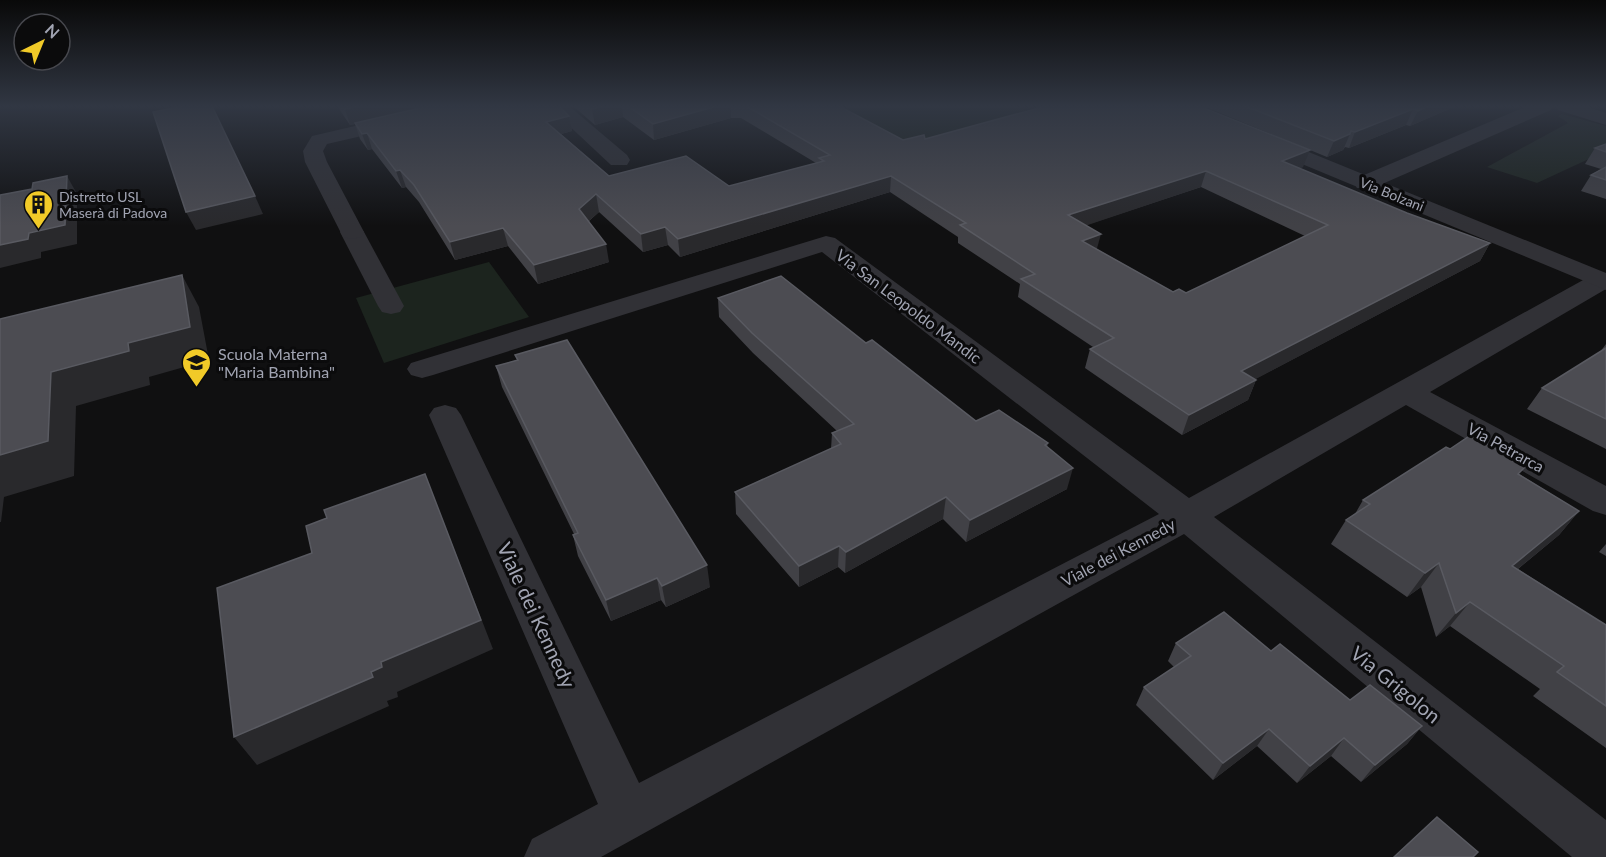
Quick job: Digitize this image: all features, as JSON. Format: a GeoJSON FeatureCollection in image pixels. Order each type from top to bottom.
{"type":"FeatureCollection","features":[{"type":"Feature","properties":{"kind":"street"},"geometry":{"type":"LineString","coordinates":[[316,146],[313,151],[316,162],[391,306]]}},
{"type":"Feature","properties":{"kind":"street"},"geometry":{"type":"LineString","coordinates":[[603,146],[619,160]]}},
{"type":"Feature","properties":{"kind":"street","name":"Via Bolzani"},"geometry":{"type":"LineString","coordinates":[[1276,146],[1605,281]]}},
{"type":"Feature","properties":{"kind":"street"},"geometry":{"type":"LineString","coordinates":[[1365,183],[1451,146]]}},
{"type":"Feature","properties":{"kind":"street","name":"Via San Leopoldo Mandic"},"geometry":{"type":"LineString","coordinates":[[422,369],[826,243],[1187,516]]}},
{"type":"Feature","properties":{"kind":"street","name":"Viale dei Kennedy"},"geometry":{"type":"LineString","coordinates":[[550,857],[1187,516],[1605,281]]}},
{"type":"Feature","properties":{"kind":"street","name":"Via Petrarca"},"geometry":{"type":"LineString","coordinates":[[1406,392],[1606,502]]}},
{"type":"Feature","properties":{"kind":"street","name":"Viale dei Kennedy"},"geometry":{"type":"LineString","coordinates":[[445,415],[628,814]]}},
{"type":"Feature","properties":{"kind":"street","name":"Via Grigolon"},"geometry":{"type":"LineString","coordinates":[[1187,516],[1606,852]]}},
{"type":"Feature","properties":{"kind":"shaded area"},"geometry":{"type":"Polygon","coordinates":[[[1526,146],[1606,146],[1606,151],[1537,183],[1487,167],[1526,146]]]}},
{"type":"Feature","properties":{"kind":"shaded area"},"geometry":{"type":"Polygon","coordinates":[[[489,262],[529,317],[384,363],[356,298],[489,262]]]}},
{"type":"Feature","properties":{"kind":"building"},"geometry":{"type":"Polygon","coordinates":[[[164,146],[231,146],[255,196],[186,212],[164,146]]]}},
{"type":"Feature","properties":{"kind":"building"},"geometry":{"type":"Polygon","coordinates":[[[377,146],[574,146],[609,176],[686,156],[729,186],[824,161],[819,158],[830,155],[815,146],[1300,146],[1310,150],[1282,161],[1407,213],[1490,243],[1241,371],[1256,380],[1189,415],[1090,349],[1114,338],[1021,279],[1035,274],[960,225],[966,223],[891,176],[678,239],[665,227],[641,234],[596,194],[579,209],[606,244],[534,265],[503,228],[450,242],[414,185],[400,170],[396,171],[377,146]],[[1206,171],[1068,215],[1101,234],[1082,241],[1173,292],[1179,289],[1186,293],[1328,225],[1206,171]]]}},
{"type":"Feature","properties":{"kind":"building"},"geometry":{"type":"Polygon","coordinates":[[[1606,146],[1606,152],[1595,148],[1606,146]]]}},
{"type":"Feature","properties":{"kind":"building"},"geometry":{"type":"Polygon","coordinates":[[[1606,167],[1606,180],[1591,175],[1606,167]]]}},
{"type":"Feature","properties":{"kind":"building"},"geometry":{"type":"Polygon","coordinates":[[[67,176],[65,225],[29,233],[28,239],[0,245],[0,195],[32,189],[33,183],[67,176]]]}},
{"type":"Feature","properties":{"kind":"building"},"geometry":{"type":"Polygon","coordinates":[[[182,275],[190,327],[128,343],[129,351],[51,372],[48,441],[0,455],[0,319],[182,275]]]}},
{"type":"Feature","properties":{"kind":"building"},"geometry":{"type":"Polygon","coordinates":[[[781,276],[866,343],[872,340],[976,421],[999,410],[1048,443],[1045,445],[1073,468],[970,520],[946,497],[846,552],[839,546],[799,566],[735,492],[841,444],[832,433],[854,424],[752,333],[718,298],[781,276]]]}},
{"type":"Feature","properties":{"kind":"building"},"geometry":{"type":"Polygon","coordinates":[[[567,340],[707,565],[662,586],[657,578],[606,600],[573,535],[578,533],[496,366],[518,360],[515,355],[567,340]]]}},
{"type":"Feature","properties":{"kind":"building"},"geometry":{"type":"Polygon","coordinates":[[[1606,348],[1606,419],[1542,388],[1606,348]]]}},
{"type":"Feature","properties":{"kind":"building"},"geometry":{"type":"Polygon","coordinates":[[[1471,435],[1526,466],[1518,474],[1579,511],[1512,566],[1606,625],[1606,706],[1557,672],[1564,666],[1470,602],[1456,613],[1439,563],[1425,573],[1346,520],[1370,504],[1363,500],[1446,447],[1450,449],[1471,435]]]}},
{"type":"Feature","properties":{"kind":"building"},"geometry":{"type":"Polygon","coordinates":[[[425,474],[481,620],[381,662],[382,667],[371,672],[373,677],[234,737],[217,588],[312,553],[306,526],[327,518],[324,510],[425,474]]]}},
{"type":"Feature","properties":{"kind":"building"},"geometry":{"type":"Polygon","coordinates":[[[1224,612],[1271,651],[1280,644],[1350,700],[1370,685],[1422,726],[1375,765],[1344,738],[1310,766],[1269,729],[1223,763],[1144,687],[1191,656],[1176,643],[1224,612]]]}},
{"type":"Feature","properties":{"kind":"building"},"geometry":{"type":"Polygon","coordinates":[[[1437,817],[1478,852],[1473,857],[1394,857],[1437,817]]]}},
{"type":"Feature","properties":{"kind":"place","name":"Distretto USL Maserà di Padova"},"geometry":{"type":"Point","coordinates":[38,230]}},
{"type":"Feature","properties":{"kind":"place","name":"Scuola Materna \"Maria Bambina\""},"geometry":{"type":"Point","coordinates":[197,388]}}]}
